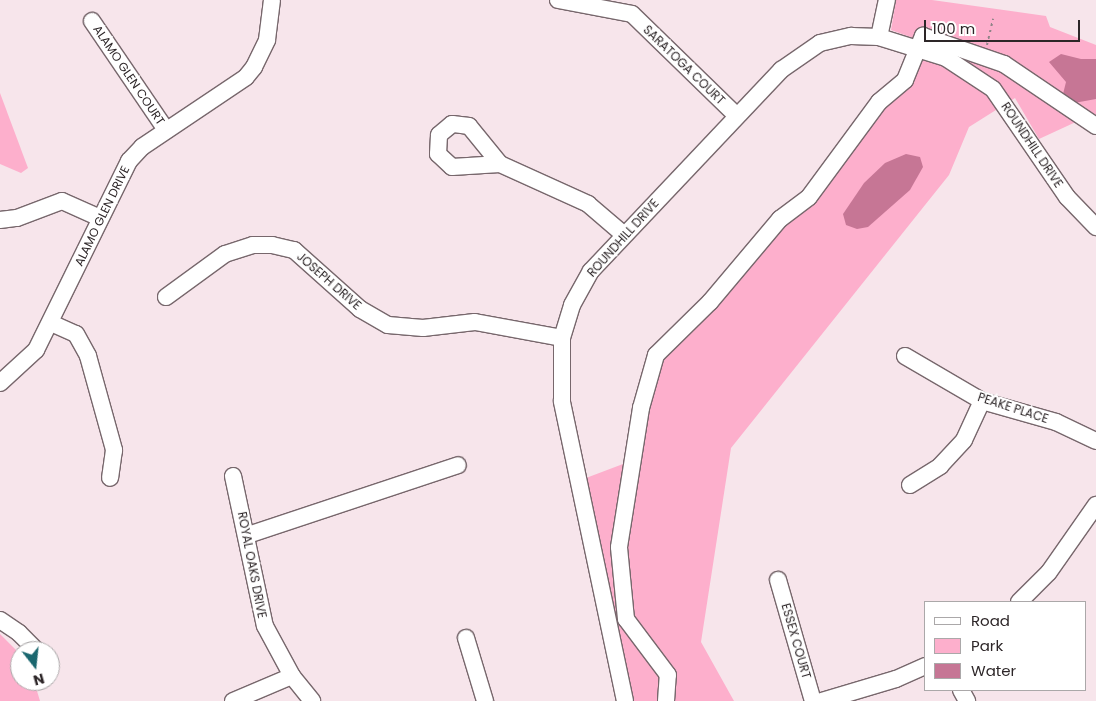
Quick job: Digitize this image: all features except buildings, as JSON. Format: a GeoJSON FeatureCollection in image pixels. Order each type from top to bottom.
{"type":"FeatureCollection","features":[{"type":"Feature","properties":{"kind":"street","name":"ALAMO GLEN DRIVE"},"geometry":{"type":"LineString","coordinates":[[0,383],[36,350],[129,162],[166,130],[246,77],[254,67],[268,40],[272,0]]}},
{"type":"Feature","properties":{"kind":"street","name":"SARATOGA COURT"},"geometry":{"type":"LineString","coordinates":[[558,0],[632,14],[737,116]]}},
{"type":"Feature","properties":{"kind":"street"},"geometry":{"type":"LineString","coordinates":[[879,37],[887,0]]}},
{"type":"Feature","properties":{"kind":"street","name":"ALAMO GLEN COURT"},"geometry":{"type":"LineString","coordinates":[[92,21],[166,130]]}},
{"type":"Feature","properties":{"kind":"street","name":"ROUNDHILL DRIVE"},"geometry":{"type":"LineString","coordinates":[[625,701],[562,401],[562,338],[579,291],[623,234],[781,70],[820,43],[851,36],[879,37],[916,47],[946,58],[993,89],[1062,190],[1096,226]]}},
{"type":"Feature","properties":{"kind":"street"},"geometry":{"type":"LineString","coordinates":[[666,701],[668,675],[626,619],[619,547],[622,515],[650,370],[656,355],[675,333],[710,302],[780,219],[815,189],[879,102],[905,80],[916,47],[923,36],[1004,64],[1096,126]]}},
{"type":"Feature","properties":{"kind":"street"},"geometry":{"type":"LineString","coordinates":[[500,164],[588,204],[623,234]]}},
{"type":"Feature","properties":{"kind":"street"},"geometry":{"type":"LineString","coordinates":[[0,220],[17,218],[62,201],[100,218]]}},
{"type":"Feature","properties":{"kind":"street","name":"JOSEPH DRIVE"},"geometry":{"type":"LineString","coordinates":[[166,297],[225,254],[253,245],[272,245],[294,250],[360,309],[388,325],[423,328],[474,322],[562,338]]}},
{"type":"Feature","properties":{"kind":"street"},"geometry":{"type":"LineString","coordinates":[[51,323],[76,334],[88,356],[114,450],[110,478]]}},
{"type":"Feature","properties":{"kind":"street","name":"PEAKE PLACE"},"geometry":{"type":"LineString","coordinates":[[906,356],[982,401],[1056,422],[1096,440]]}},
{"type":"Feature","properties":{"kind":"street"},"geometry":{"type":"LineString","coordinates":[[910,485],[940,466],[964,440],[982,401]]}},
{"type":"Feature","properties":{"kind":"street"},"geometry":{"type":"LineString","coordinates":[[248,536],[458,465]]}},
{"type":"Feature","properties":{"kind":"street","name":"ROYAL OAKS DRIVE"},"geometry":{"type":"LineString","coordinates":[[233,476],[248,536],[265,626],[292,676],[312,701]]}},
{"type":"Feature","properties":{"kind":"street"},"geometry":{"type":"LineString","coordinates":[[1020,601],[1049,572],[1096,505]]}},
{"type":"Feature","properties":{"kind":"street","name":"ESSEX COURT"},"geometry":{"type":"LineString","coordinates":[[778,580],[813,701]]}},
{"type":"Feature","properties":{"kind":"street"},"geometry":{"type":"LineString","coordinates":[[0,620],[27,641]]}},
{"type":"Feature","properties":{"kind":"street"},"geometry":{"type":"LineString","coordinates":[[466,638],[484,701]]}},
{"type":"Feature","properties":{"kind":"street"},"geometry":{"type":"LineString","coordinates":[[822,701],[896,679],[924,666]]}},
{"type":"Feature","properties":{"kind":"street"},"geometry":{"type":"LineString","coordinates":[[233,701],[292,676]]}},
{"type":"Feature","properties":{"kind":"path"},"geometry":{"type":"LineString","coordinates":[[983,56],[993,19]]}},
{"type":"Feature","properties":{"kind":"green space"},"geometry":{"type":"Polygon","coordinates":[[[896,0],[932,0],[1046,16],[1050,27],[1096,45],[1096,132],[1078,121],[1039,139],[1015,98],[969,127],[949,175],[731,448],[701,642],[734,701],[634,701],[586,478],[623,464],[657,350],[799,198],[903,74],[916,39],[891,30],[896,0]]]}},
{"type":"Feature","properties":{"kind":"green space"},"geometry":{"type":"Polygon","coordinates":[[[0,93],[28,168],[21,173],[0,164],[0,93]]]}},
{"type":"Feature","properties":{"kind":"green space"},"geometry":{"type":"Polygon","coordinates":[[[0,634],[10,644],[10,691],[37,691],[40,701],[0,701],[0,634]]]}},
{"type":"Feature","properties":{"kind":"water"},"geometry":{"type":"Polygon","coordinates":[[[1061,54],[1081,59],[1096,59],[1096,99],[1074,103],[1062,98],[1066,82],[1049,62],[1061,54]]]}},
{"type":"Feature","properties":{"kind":"water"},"geometry":{"type":"Polygon","coordinates":[[[906,154],[920,157],[923,167],[910,190],[868,227],[857,229],[846,225],[843,214],[864,183],[885,163],[906,154]]]}}]}
